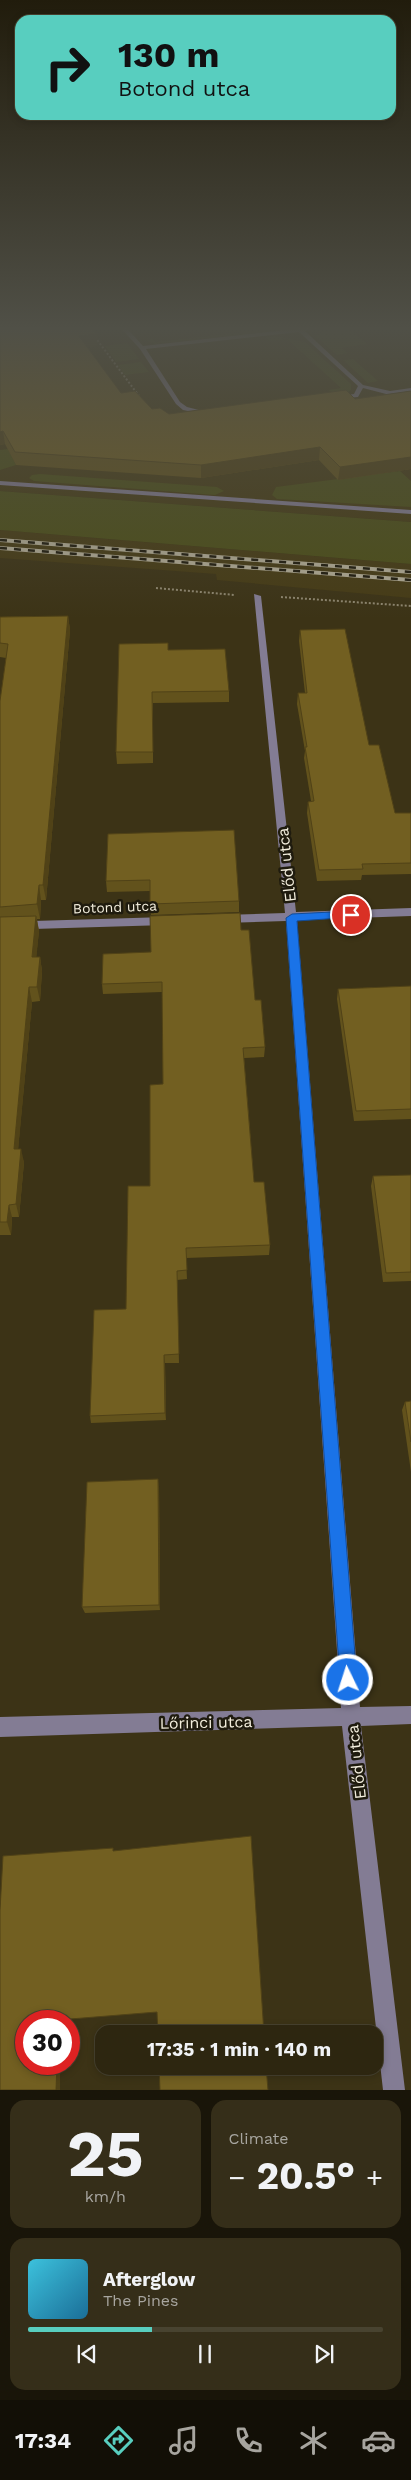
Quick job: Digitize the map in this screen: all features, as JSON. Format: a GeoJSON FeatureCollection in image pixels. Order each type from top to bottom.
{"type":"FeatureCollection","features":[{"type":"Feature","properties":{"kind":"street"},"geometry":{"type":"LineString","coordinates":[[0,483],[411,512]]}},
{"type":"Feature","properties":{"kind":"street","name":"Előd utca"},"geometry":{"type":"LineString","coordinates":[[257,596],[292,918],[351,1719],[394,2090]]}},
{"type":"Feature","properties":{"kind":"street"},"geometry":{"type":"LineString","coordinates":[[214,920],[411,912]]}},
{"type":"Feature","properties":{"kind":"street","name":"Botond utca"},"geometry":{"type":"LineString","coordinates":[[0,926],[175,921]]}},
{"type":"Feature","properties":{"kind":"street","name":"Lőrinci utca"},"geometry":{"type":"LineString","coordinates":[[0,1727],[411,1716]]}},
{"type":"Feature","properties":{"kind":"shaded area"},"geometry":{"type":"Polygon","coordinates":[[[0,424],[411,424],[411,522],[0,491],[0,424]]]}},
{"type":"Feature","properties":{"kind":"shaded area"},"geometry":{"type":"Polygon","coordinates":[[[8,449],[16,465],[0,470],[0,450],[8,449]]]}},
{"type":"Feature","properties":{"kind":"shaded area"},"geometry":{"type":"Polygon","coordinates":[[[400,471],[411,481],[411,507],[277,499],[272,495],[276,487],[400,471]]]}},
{"type":"Feature","properties":{"kind":"shaded area"},"geometry":{"type":"Polygon","coordinates":[[[40,474],[217,487],[224,491],[215,495],[34,481],[29,478],[32,475],[40,474]]]}},
{"type":"Feature","properties":{"kind":"shaded area"},"geometry":{"type":"Polygon","coordinates":[[[0,491],[411,522],[411,564],[0,530],[0,491]]]}},
{"type":"Feature","properties":{"kind":"shaded area"},"geometry":{"type":"Polygon","coordinates":[[[0,530],[411,564],[411,598],[217,580],[216,574],[0,558],[0,530]]]}},
{"type":"Feature","properties":{"kind":"building"},"geometry":{"type":"Polygon","coordinates":[[[0,424],[411,424],[411,457],[340,467],[320,447],[201,465],[15,452],[3,431],[0,432],[0,424]]]}},
{"type":"Feature","properties":{"kind":"building"},"geometry":{"type":"Polygon","coordinates":[[[68,616],[43,885],[39,885],[37,904],[0,907],[0,701],[8,644],[0,643],[0,617],[68,616]]]}},
{"type":"Feature","properties":{"kind":"building"},"geometry":{"type":"Polygon","coordinates":[[[345,629],[369,745],[379,745],[395,813],[411,813],[411,863],[362,864],[363,869],[319,870],[308,802],[314,801],[298,693],[307,693],[300,630],[345,629]]]}},
{"type":"Feature","properties":{"kind":"building"},"geometry":{"type":"Polygon","coordinates":[[[168,643],[168,650],[225,649],[229,691],[152,692],[153,752],[116,752],[119,644],[168,643]]]}},
{"type":"Feature","properties":{"kind":"building"},"geometry":{"type":"Polygon","coordinates":[[[234,830],[239,901],[150,904],[150,880],[106,881],[108,834],[234,830]]]}},
{"type":"Feature","properties":{"kind":"building"},"geometry":{"type":"Polygon","coordinates":[[[240,913],[241,930],[249,930],[255,1000],[261,1000],[265,1047],[243,1048],[254,1182],[264,1182],[270,1245],[186,1248],[187,1270],[177,1271],[179,1354],[164,1355],[165,1413],[90,1416],[94,1310],[126,1309],[128,1186],[150,1186],[150,1085],[163,1084],[162,982],[102,984],[103,954],[151,952],[150,916],[240,913]]]}},
{"type":"Feature","properties":{"kind":"building"},"geometry":{"type":"Polygon","coordinates":[[[36,916],[32,957],[40,957],[37,987],[29,987],[14,1149],[21,1149],[16,1204],[9,1205],[7,1222],[0,1222],[0,917],[36,916]]]}},
{"type":"Feature","properties":{"kind":"building"},"geometry":{"type":"Polygon","coordinates":[[[411,986],[411,1109],[356,1111],[338,989],[411,986]]]}},
{"type":"Feature","properties":{"kind":"building"},"geometry":{"type":"Polygon","coordinates":[[[411,1175],[411,1272],[386,1273],[373,1176],[411,1175]]]}},
{"type":"Feature","properties":{"kind":"building"},"geometry":{"type":"Polygon","coordinates":[[[411,1401],[411,1442],[405,1402],[411,1401]]]}},
{"type":"Feature","properties":{"kind":"building"},"geometry":{"type":"Polygon","coordinates":[[[158,1479],[159,1605],[82,1607],[87,1482],[158,1479]]]}},
{"type":"Feature","properties":{"kind":"building"},"geometry":{"type":"Polygon","coordinates":[[[251,1836],[263,2025],[158,2025],[157,2012],[80,2018],[80,2010],[15,2010],[15,2075],[57,2075],[56,2090],[0,2090],[0,1910],[3,1856],[113,1848],[113,1851],[251,1836]]]}},
{"type":"Feature","properties":{"kind":"building"},"geometry":{"type":"Polygon","coordinates":[[[159,2075],[267,2075],[268,2090],[160,2090],[159,2075]]]}},
{"type":"Feature","properties":{"kind":"railway"},"geometry":{"type":"LineString","coordinates":[[0,540],[411,572]]}},
{"type":"Feature","properties":{"kind":"railway"},"geometry":{"type":"LineString","coordinates":[[0,548],[411,580]]}},
{"type":"Feature","properties":{"kind":"route"},"geometry":{"type":"LineString","coordinates":[[348,1680],[292,918],[351,915]]}}]}
